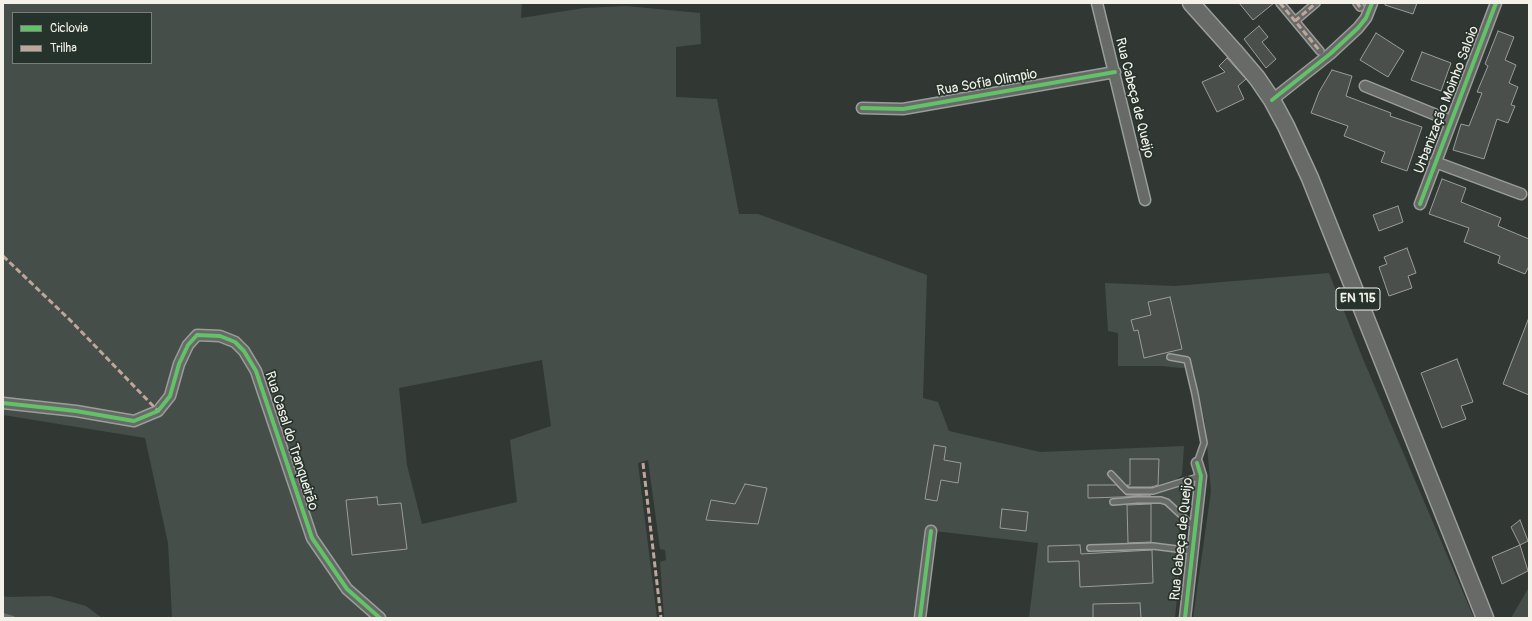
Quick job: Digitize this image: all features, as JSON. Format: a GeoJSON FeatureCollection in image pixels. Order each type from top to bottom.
{"type":"FeatureCollection","features":[{"type":"Feature","properties":{"kind":"main road","name":"EN 115"},"geometry":{"type":"LineString","coordinates":[[1191,3],[1234,51],[1272,100],[1286,126],[1310,178],[1484,618]]}},
{"type":"Feature","properties":{"kind":"street","name":"Rua Cabeça de Queijo"},"geometry":{"type":"LineString","coordinates":[[1097,3],[1145,200]]}},
{"type":"Feature","properties":{"kind":"street"},"geometry":{"type":"LineString","coordinates":[[1280,3],[1320,51]]}},
{"type":"Feature","properties":{"kind":"street"},"geometry":{"type":"LineString","coordinates":[[1295,21],[1316,3]]}},
{"type":"Feature","properties":{"kind":"street"},"geometry":{"type":"LineString","coordinates":[[1272,100],[1330,54],[1358,28],[1366,18],[1372,3]]}},
{"type":"Feature","properties":{"kind":"street","name":"Urbanização Moinho Saloio"},"geometry":{"type":"LineString","coordinates":[[1420,204],[1496,3]]}},
{"type":"Feature","properties":{"kind":"street","name":"Rua Sofia Olimpio"},"geometry":{"type":"LineString","coordinates":[[862,108],[902,109],[1115,72]]}},
{"type":"Feature","properties":{"kind":"street"},"geometry":{"type":"LineString","coordinates":[[1365,86],[1451,121]]}},
{"type":"Feature","properties":{"kind":"street"},"geometry":{"type":"LineString","coordinates":[[1435,162],[1521,194]]}},
{"type":"Feature","properties":{"kind":"street","name":"Rua Casal do Tranqueirão"},"geometry":{"type":"LineString","coordinates":[[3,403],[76,411],[134,421],[158,410],[170,396],[180,364],[188,345],[197,335],[220,336],[234,342],[244,351],[256,371],[312,538],[347,589],[380,618]]}},
{"type":"Feature","properties":{"kind":"street","name":"Rua Cabeça de Queijo"},"geometry":{"type":"LineString","coordinates":[[1185,618],[1194,527],[1201,476],[1197,463]]}},
{"type":"Feature","properties":{"kind":"street"},"geometry":{"type":"LineString","coordinates":[[920,618],[931,531]]}},
{"type":"Feature","properties":{"kind":"lane"},"geometry":{"type":"LineString","coordinates":[[1170,356],[1187,360],[1204,443],[1197,463]]}},
{"type":"Feature","properties":{"kind":"lane"},"geometry":{"type":"LineString","coordinates":[[1111,474],[1127,491],[1153,491],[1201,476]]}},
{"type":"Feature","properties":{"kind":"lane"},"geometry":{"type":"LineString","coordinates":[[1113,502],[1161,500],[1167,502],[1194,527]]}},
{"type":"Feature","properties":{"kind":"lane"},"geometry":{"type":"LineString","coordinates":[[1090,548],[1153,546],[1192,551]]}},
{"type":"Feature","properties":{"kind":"shaded area"},"geometry":{"type":"Polygon","coordinates":[[[3,3],[522,3],[521,18],[584,8],[626,6],[700,13],[701,44],[676,47],[676,97],[717,99],[739,214],[758,214],[927,275],[923,398],[938,402],[949,431],[1040,452],[1184,446],[1182,475],[1177,479],[1179,485],[1189,486],[1183,517],[1180,521],[1179,539],[1175,557],[1180,567],[1175,618],[1029,618],[1038,543],[934,531],[917,618],[664,618],[660,562],[666,560],[665,550],[660,549],[648,460],[638,463],[657,618],[386,618],[346,585],[312,538],[271,407],[236,340],[196,333],[168,395],[157,409],[134,420],[3,403],[3,3]],[[542,360],[399,388],[407,465],[422,524],[517,502],[510,440],[551,426],[542,360]]]}},
{"type":"Feature","properties":{"kind":"shaded area"},"geometry":{"type":"Polygon","coordinates":[[[1329,273],[1363,359],[1474,618],[1193,618],[1211,491],[1205,422],[1193,367],[1118,366],[1118,333],[1108,331],[1105,283],[1175,286],[1329,273]]]}},
{"type":"Feature","properties":{"kind":"shaded area"},"geometry":{"type":"Polygon","coordinates":[[[197,337],[234,343],[249,362],[280,453],[307,541],[333,580],[374,618],[171,618],[168,543],[145,438],[3,415],[3,407],[134,421],[159,412],[181,365],[197,337]]]}},
{"type":"Feature","properties":{"kind":"shaded area"},"geometry":{"type":"Polygon","coordinates":[[[1529,587],[1529,618],[1511,618],[1529,587]]]}},
{"type":"Feature","properties":{"kind":"shaded area"},"geometry":{"type":"Polygon","coordinates":[[[3,596],[50,596],[86,606],[102,618],[3,618],[3,596]]]}},
{"type":"Feature","properties":{"kind":"building"},"geometry":{"type":"Polygon","coordinates":[[[1239,3],[1274,3],[1253,20],[1239,3]]]}},
{"type":"Feature","properties":{"kind":"building"},"geometry":{"type":"Polygon","coordinates":[[[1385,3],[1417,3],[1413,14],[1385,5],[1385,3]]]}},
{"type":"Feature","properties":{"kind":"building"},"geometry":{"type":"Polygon","coordinates":[[[1259,26],[1268,37],[1262,42],[1276,59],[1266,68],[1244,39],[1259,26]]]}},
{"type":"Feature","properties":{"kind":"building"},"geometry":{"type":"Polygon","coordinates":[[[1498,31],[1514,37],[1505,60],[1516,65],[1509,83],[1518,87],[1511,105],[1515,106],[1508,123],[1497,119],[1484,159],[1453,150],[1461,124],[1469,126],[1482,93],[1477,92],[1488,66],[1485,64],[1498,31]]]}},
{"type":"Feature","properties":{"kind":"building"},"geometry":{"type":"Polygon","coordinates":[[[1376,33],[1404,51],[1388,77],[1360,60],[1376,33]]]}},
{"type":"Feature","properties":{"kind":"building"},"geometry":{"type":"Polygon","coordinates":[[[1422,52],[1451,63],[1441,91],[1411,80],[1422,52]]]}},
{"type":"Feature","properties":{"kind":"building"},"geometry":{"type":"Polygon","coordinates":[[[1227,58],[1246,79],[1238,86],[1244,99],[1217,112],[1202,82],[1225,72],[1219,66],[1227,58]]]}},
{"type":"Feature","properties":{"kind":"building"},"geometry":{"type":"Polygon","coordinates":[[[1332,70],[1352,76],[1346,96],[1391,113],[1390,116],[1422,127],[1407,171],[1381,162],[1385,152],[1344,136],[1348,126],[1311,113],[1319,92],[1332,70]]]}},
{"type":"Feature","properties":{"kind":"building"},"geometry":{"type":"Polygon","coordinates":[[[1442,179],[1466,188],[1461,202],[1501,218],[1498,226],[1529,239],[1529,266],[1525,274],[1498,263],[1500,256],[1464,242],[1469,228],[1429,214],[1442,179]]]}},
{"type":"Feature","properties":{"kind":"building"},"geometry":{"type":"Polygon","coordinates":[[[1398,206],[1403,222],[1379,231],[1373,215],[1398,206]]]}},
{"type":"Feature","properties":{"kind":"building"},"geometry":{"type":"Polygon","coordinates":[[[1407,248],[1416,273],[1408,276],[1412,288],[1389,296],[1379,267],[1387,264],[1384,257],[1407,248]]]}},
{"type":"Feature","properties":{"kind":"building"},"geometry":{"type":"Polygon","coordinates":[[[1170,297],[1182,349],[1144,358],[1138,330],[1134,331],[1131,320],[1151,315],[1148,302],[1170,297]]]}},
{"type":"Feature","properties":{"kind":"building"},"geometry":{"type":"Polygon","coordinates":[[[1529,320],[1529,395],[1503,384],[1529,320]]]}},
{"type":"Feature","properties":{"kind":"building"},"geometry":{"type":"Polygon","coordinates":[[[1457,359],[1473,402],[1461,406],[1466,419],[1442,428],[1421,373],[1457,359]]]}},
{"type":"Feature","properties":{"kind":"building"},"geometry":{"type":"Polygon","coordinates":[[[934,445],[946,447],[944,460],[961,463],[958,483],[941,480],[937,501],[925,499],[934,445]]]}},
{"type":"Feature","properties":{"kind":"building"},"geometry":{"type":"Polygon","coordinates":[[[1130,459],[1159,459],[1158,485],[1151,487],[1129,487],[1127,485],[1130,485],[1130,459]]]}},
{"type":"Feature","properties":{"kind":"building"},"geometry":{"type":"Polygon","coordinates":[[[745,484],[767,488],[758,524],[706,520],[711,500],[735,504],[745,484]]]}},
{"type":"Feature","properties":{"kind":"building"},"geometry":{"type":"Polygon","coordinates":[[[1088,485],[1116,485],[1126,495],[1151,496],[1088,498],[1088,485]]]}},
{"type":"Feature","properties":{"kind":"building"},"geometry":{"type":"Polygon","coordinates":[[[377,497],[378,505],[401,503],[407,549],[352,555],[346,500],[377,497]]]}},
{"type":"Feature","properties":{"kind":"building"},"geometry":{"type":"Polygon","coordinates":[[[1151,504],[1151,542],[1128,543],[1127,505],[1151,504]]]}},
{"type":"Feature","properties":{"kind":"building"},"geometry":{"type":"Polygon","coordinates":[[[1002,509],[1028,512],[1026,531],[1000,528],[1002,509]]]}},
{"type":"Feature","properties":{"kind":"building"},"geometry":{"type":"Polygon","coordinates":[[[1520,520],[1528,541],[1520,545],[1511,527],[1520,520]]]}},
{"type":"Feature","properties":{"kind":"building"},"geometry":{"type":"Polygon","coordinates":[[[1080,545],[1081,554],[1152,550],[1153,583],[1080,587],[1079,561],[1048,562],[1048,546],[1080,545]]]}},
{"type":"Feature","properties":{"kind":"building"},"geometry":{"type":"Polygon","coordinates":[[[1520,545],[1528,571],[1502,584],[1492,557],[1520,545]]]}},
{"type":"Feature","properties":{"kind":"building"},"geometry":{"type":"Polygon","coordinates":[[[1140,603],[1141,618],[1093,618],[1093,604],[1140,603]]]}},
{"type":"Feature","properties":{"kind":"waterway"},"geometry":{"type":"LineString","coordinates":[[3,615],[13,618]]}},
{"type":"Feature","properties":{"kind":"marked path"},"geometry":{"type":"LineString","coordinates":[[1280,3],[1320,51]]}},
{"type":"Feature","properties":{"kind":"marked path"},"geometry":{"type":"LineString","coordinates":[[1295,21],[1316,3]]}},
{"type":"Feature","properties":{"kind":"marked path"},"geometry":{"type":"LineString","coordinates":[[1357,3],[1360,7]]}},
{"type":"Feature","properties":{"kind":"marked path"},"geometry":{"type":"LineString","coordinates":[[3,256],[71,321],[158,411]]}},
{"type":"Feature","properties":{"kind":"marked path"},"geometry":{"type":"LineString","coordinates":[[643,463],[661,618]]}},
{"type":"Feature","properties":{"kind":"cycle path"},"geometry":{"type":"LineString","coordinates":[[1272,100],[1330,54],[1358,28],[1366,18],[1372,3]]}},
{"type":"Feature","properties":{"kind":"cycle path"},"geometry":{"type":"LineString","coordinates":[[1420,204],[1496,3]]}},
{"type":"Feature","properties":{"kind":"cycle path"},"geometry":{"type":"LineString","coordinates":[[862,108],[903,109],[1115,72]]}},
{"type":"Feature","properties":{"kind":"cycle path"},"geometry":{"type":"LineString","coordinates":[[3,403],[76,411],[134,421],[158,411],[170,396],[179,364],[188,345],[197,335],[220,336],[235,342],[244,351],[256,371],[312,538],[347,589],[380,618]]}},
{"type":"Feature","properties":{"kind":"cycle path"},"geometry":{"type":"LineString","coordinates":[[1185,618],[1201,476],[1197,463]]}},
{"type":"Feature","properties":{"kind":"cycle path"},"geometry":{"type":"LineString","coordinates":[[920,618],[931,531]]}}]}
